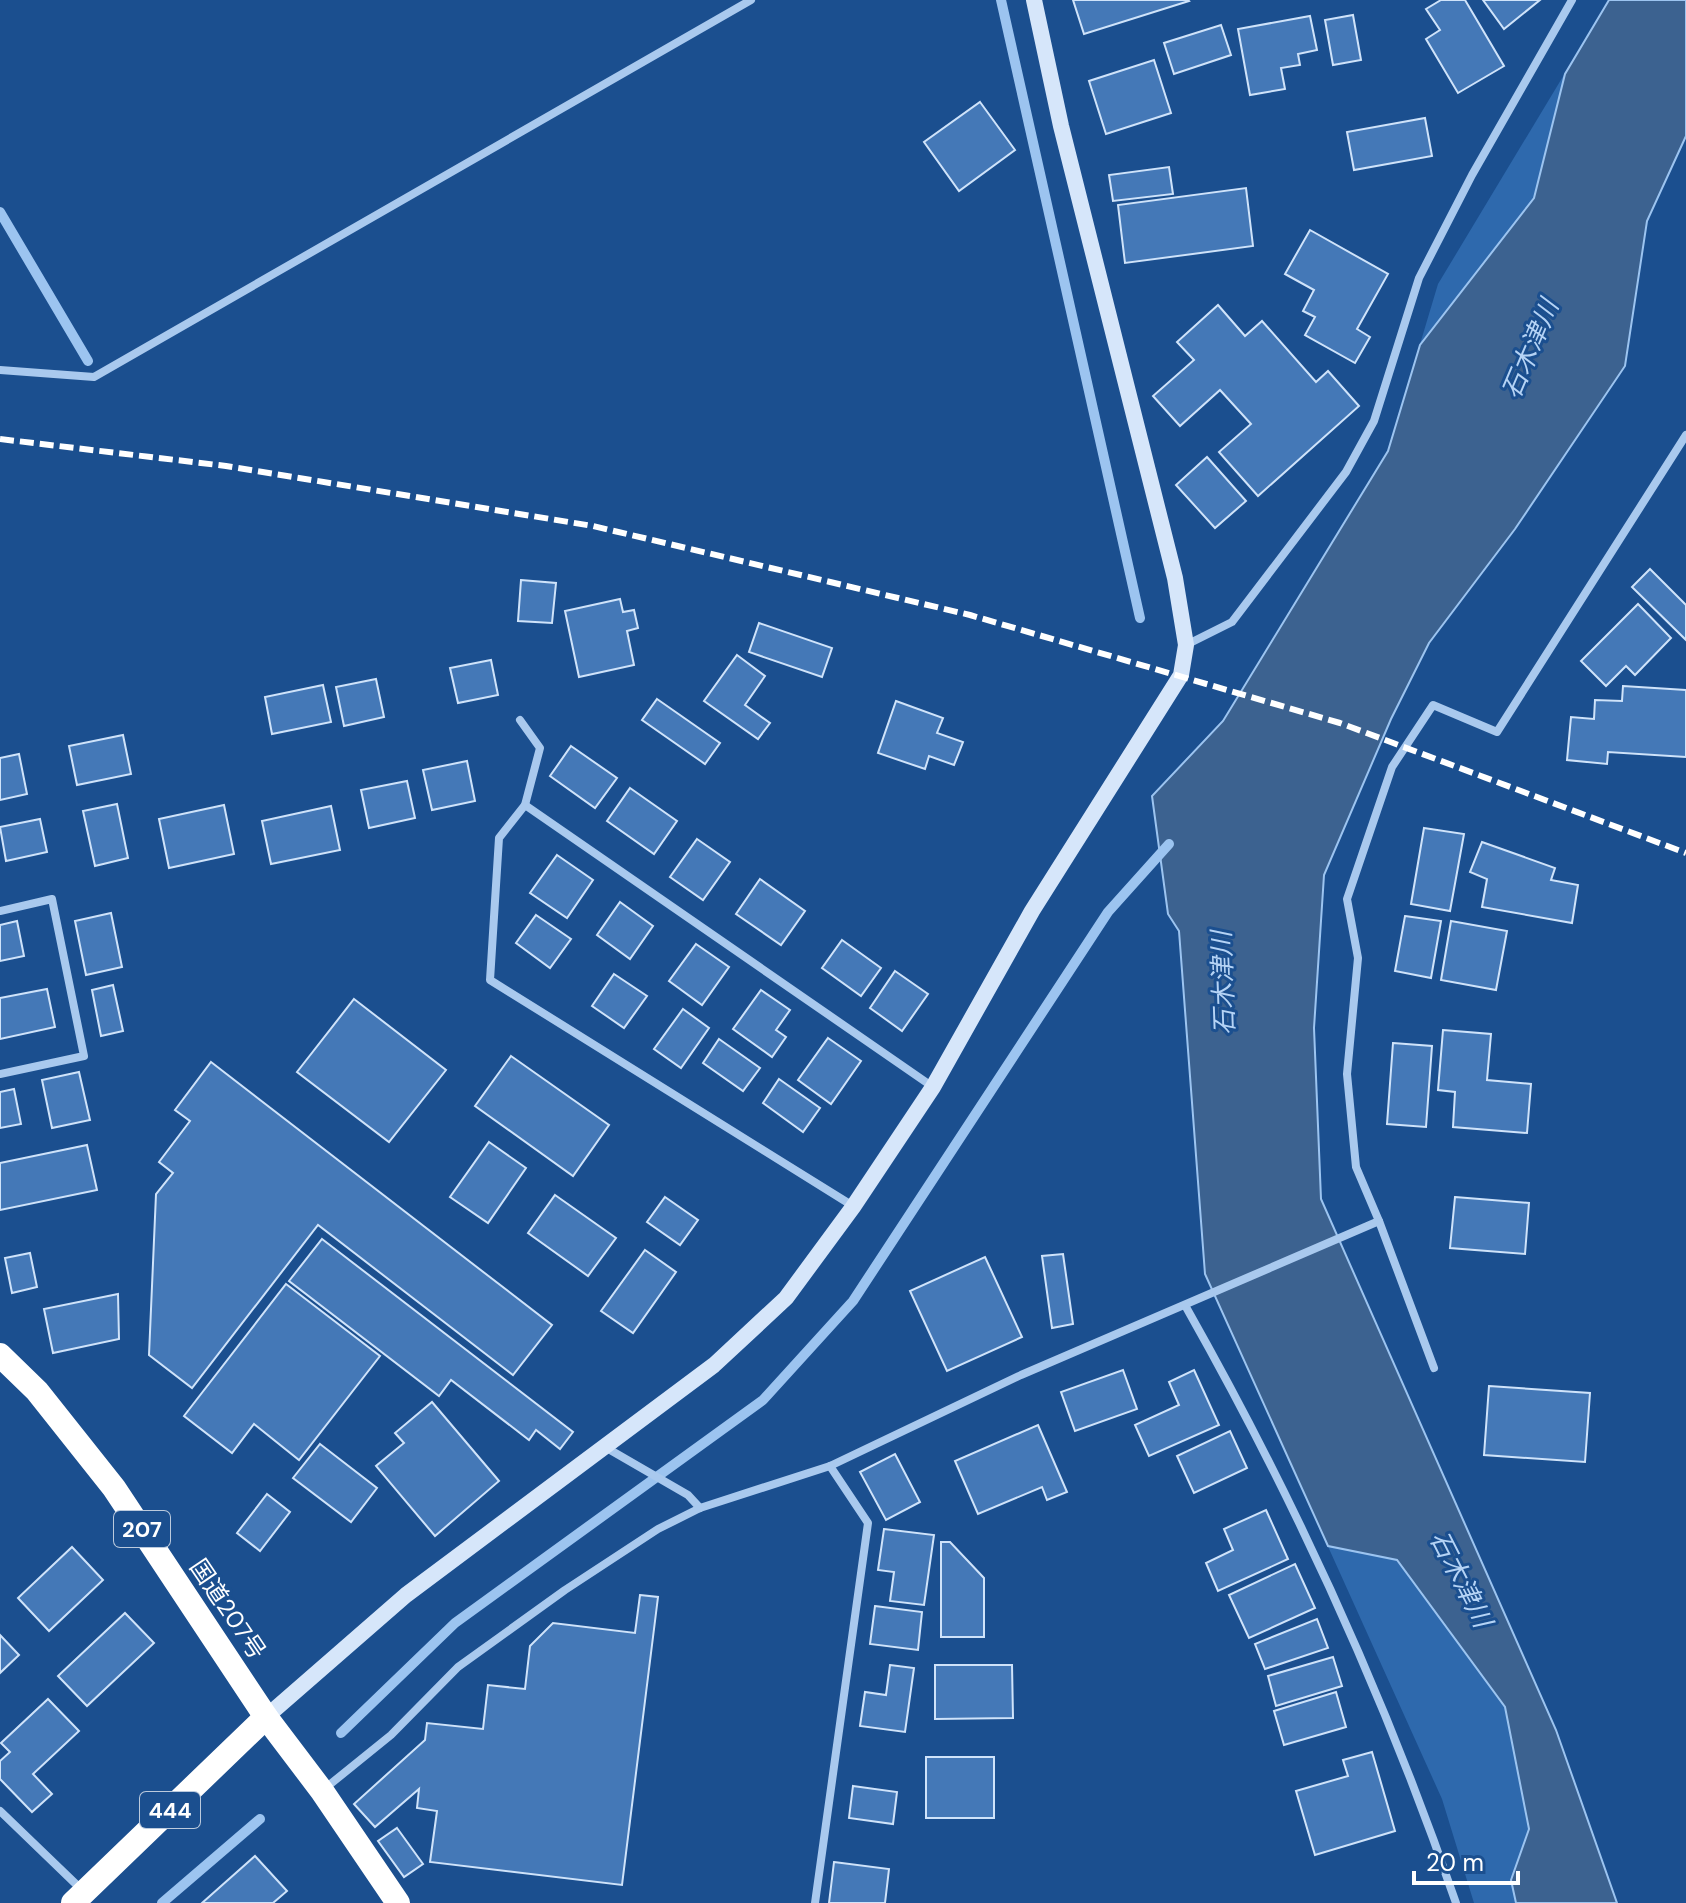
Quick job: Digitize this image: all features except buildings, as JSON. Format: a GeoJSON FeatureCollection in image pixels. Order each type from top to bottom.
{"type":"FeatureCollection","features":[{"type":"Feature","properties":{"kind":"highway","name":"国道207号"},"geometry":{"type":"LineString","coordinates":[[0,1355],[37,1391],[114,1488],[266,1717],[322,1791],[398,1903]]}},
{"type":"Feature","properties":{"kind":"highway","name":"444"},"geometry":{"type":"LineString","coordinates":[[79,1898],[266,1717]]}},
{"type":"Feature","properties":{"kind":"street"},"geometry":{"type":"LineString","coordinates":[[0,370],[94,377],[751,0]]}},
{"type":"Feature","properties":{"kind":"street"},"geometry":{"type":"LineString","coordinates":[[266,1717],[406,1595],[714,1365],[786,1298],[853,1207],[933,1087],[1032,911],[1181,675],[1186,645],[1175,578],[1061,126],[1034,0]]}},
{"type":"Feature","properties":{"kind":"street"},"geometry":{"type":"LineString","coordinates":[[1186,645],[1232,622],[1346,472],[1374,421],[1419,278],[1472,175],[1572,0]]}},
{"type":"Feature","properties":{"kind":"street"},"geometry":{"type":"LineString","coordinates":[[1434,1368],[1356,1167],[1347,1074],[1358,958],[1347,899],[1392,767],[1433,705],[1497,732],[1686,435]]}},
{"type":"Feature","properties":{"kind":"street"},"geometry":{"type":"LineString","coordinates":[[520,720],[540,748],[525,805],[499,838],[490,980],[853,1207]]}},
{"type":"Feature","properties":{"kind":"street"},"geometry":{"type":"LineString","coordinates":[[525,805],[933,1087]]}},
{"type":"Feature","properties":{"kind":"street"},"geometry":{"type":"LineString","coordinates":[[0,911],[52,899],[84,1056],[0,1074]]}},
{"type":"Feature","properties":{"kind":"street"},"geometry":{"type":"LineString","coordinates":[[322,1791],[391,1735],[458,1667],[565,1590],[658,1529],[700,1508],[830,1466],[1021,1375],[1200,1301],[1379,1221]]}},
{"type":"Feature","properties":{"kind":"street"},"geometry":{"type":"LineString","coordinates":[[1186,1307],[1253,1425],[1324,1581],[1414,1780],[1456,1903]]}},
{"type":"Feature","properties":{"kind":"street"},"geometry":{"type":"LineString","coordinates":[[605,1447],[688,1495],[700,1508]]}},
{"type":"Feature","properties":{"kind":"street"},"geometry":{"type":"LineString","coordinates":[[815,1903],[868,1523],[830,1466]]}},
{"type":"Feature","properties":{"kind":"street"},"geometry":{"type":"LineString","coordinates":[[0,1811],[79,1898]]}},
{"type":"Feature","properties":{"kind":"shaded area"},"geometry":{"type":"Polygon","coordinates":[[[1609,0],[1497,308],[1248,732],[1152,796],[1223,721],[1388,451],[1438,284],[1609,0]]]}},
{"type":"Feature","properties":{"kind":"shaded area"},"geometry":{"type":"Polygon","coordinates":[[[1205,1274],[1505,1707],[1563,1903],[1474,1903],[1442,1799],[1205,1274]]]}},
{"type":"Feature","properties":{"kind":"water","name":"石木津川"},"geometry":{"type":"Polygon","coordinates":[[[1609,0],[1686,0],[1686,136],[1647,221],[1625,366],[1515,529],[1429,643],[1391,719],[1324,875],[1314,1028],[1321,1199],[1556,1730],[1617,1903],[1516,1903],[1511,1880],[1529,1829],[1505,1707],[1397,1560],[1328,1546],[1205,1274],[1179,931],[1168,914],[1152,796],[1223,721],[1388,451],[1420,345],[1534,198],[1565,74],[1609,0]]]}},
{"type":"Feature","properties":{"kind":"waterway"},"geometry":{"type":"LineString","coordinates":[[1001,0],[1140,618]]}},
{"type":"Feature","properties":{"kind":"waterway"},"geometry":{"type":"LineString","coordinates":[[0,212],[88,361]]}},
{"type":"Feature","properties":{"kind":"waterway"},"geometry":{"type":"LineString","coordinates":[[341,1733],[455,1623],[763,1400],[853,1301],[1108,912],[1169,844]]}},
{"type":"Feature","properties":{"kind":"waterway"},"geometry":{"type":"LineString","coordinates":[[162,1903],[260,1819]]}},
{"type":"Feature","properties":{"kind":"railway"},"geometry":{"type":"LineString","coordinates":[[0,439],[226,466],[593,526],[970,615],[1340,723],[1686,853]]}}]}
